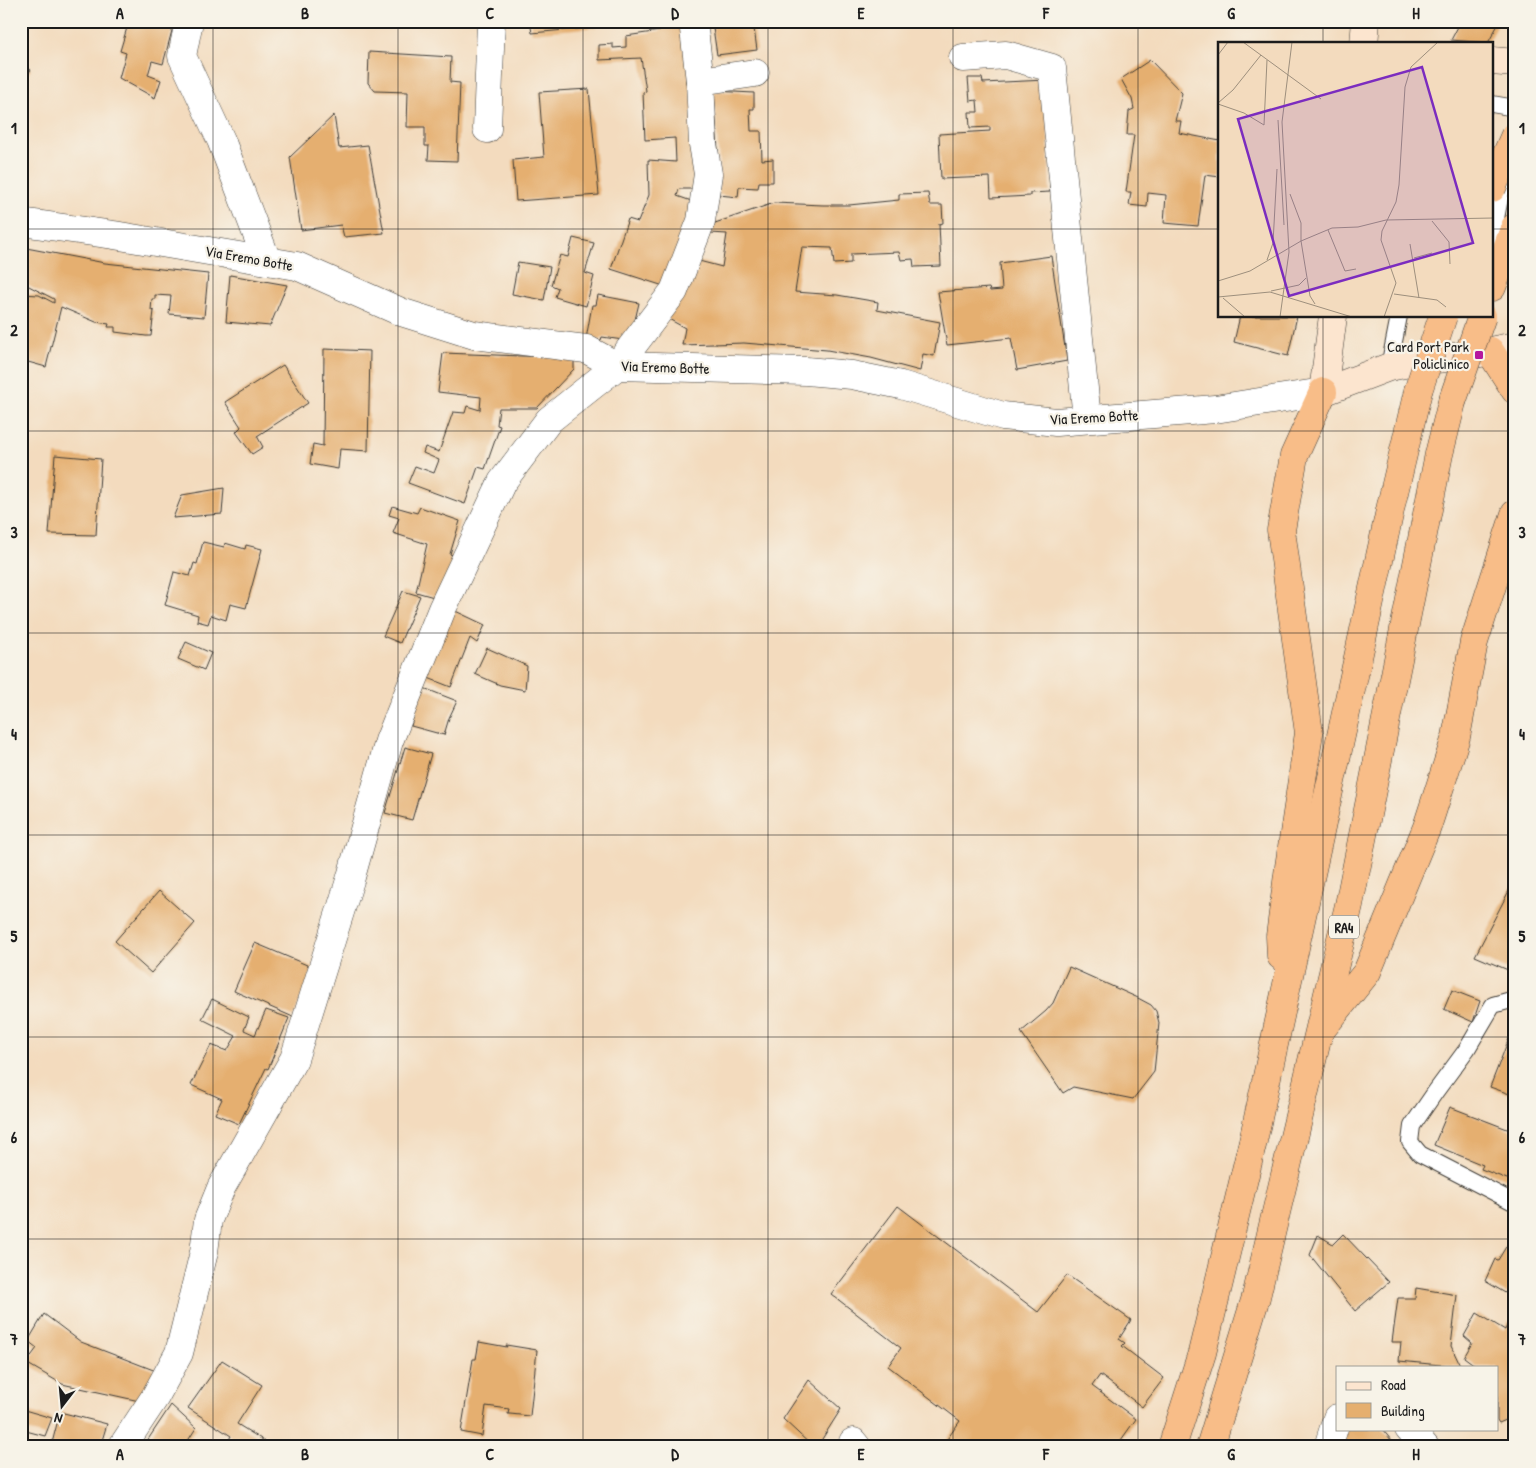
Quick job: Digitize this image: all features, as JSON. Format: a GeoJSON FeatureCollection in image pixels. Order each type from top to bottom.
{"type":"FeatureCollection","features":[{"type":"Feature","properties":{"kind":"highway"},"geometry":{"type":"LineString","coordinates":[[1494,183],[1515,135]]}},
{"type":"Feature","properties":{"kind":"highway"},"geometry":{"type":"LineString","coordinates":[[1494,282],[1515,227]]}},
{"type":"Feature","properties":{"kind":"highway"},"geometry":{"type":"LineString","coordinates":[[1172,1447],[1202,1353],[1283,1009],[1390,510],[1418,391],[1442,318]]}},
{"type":"Feature","properties":{"kind":"highway","name":"RA4"},"geometry":{"type":"LineString","coordinates":[[1210,1447],[1256,1297],[1320,1031],[1349,905],[1439,454],[1452,402],[1481,318]]}},
{"type":"Feature","properties":{"kind":"highway"},"geometry":{"type":"LineString","coordinates":[[1491,350],[1515,390]]}},
{"type":"Feature","properties":{"kind":"highway"},"geometry":{"type":"LineString","coordinates":[[1283,1009],[1280,936],[1309,733],[1281,530],[1294,456],[1323,392]]}},
{"type":"Feature","properties":{"kind":"highway"},"geometry":{"type":"LineString","coordinates":[[1320,1031],[1367,972],[1427,827],[1456,737],[1474,642],[1515,514]]}},
{"type":"Feature","properties":{"kind":"street"},"geometry":{"type":"LineString","coordinates":[[188,21],[182,56],[221,140],[267,261]]}},
{"type":"Feature","properties":{"kind":"street"},"geometry":{"type":"LineString","coordinates":[[487,129],[491,21]]}},
{"type":"Feature","properties":{"kind":"street"},"geometry":{"type":"LineString","coordinates":[[122,1447],[155,1397],[179,1353],[204,1252],[208,1220],[221,1188],[294,1059],[352,877],[389,741],[446,601],[502,482],[549,420],[617,366],[674,291],[701,221],[708,174],[703,144],[700,81],[693,21]]}},
{"type":"Feature","properties":{"kind":"street"},"geometry":{"type":"LineString","coordinates":[[1364,42],[1366,21]]}},
{"type":"Feature","properties":{"kind":"street"},"geometry":{"type":"LineString","coordinates":[[963,58],[1006,55],[1052,68],[1087,419]]}},
{"type":"Feature","properties":{"kind":"street"},"geometry":{"type":"LineString","coordinates":[[1494,61],[1515,63]]}},
{"type":"Feature","properties":{"kind":"street"},"geometry":{"type":"LineString","coordinates":[[700,81],[756,73]]}},
{"type":"Feature","properties":{"kind":"street","name":"Via Eremo Botte"},"geometry":{"type":"LineString","coordinates":[[21,222],[114,235],[297,266],[401,312],[474,335],[586,349],[617,366],[806,371],[852,375],[901,385],[1003,416],[1056,422],[1215,409],[1323,392]]}},
{"type":"Feature","properties":{"kind":"street"},"geometry":{"type":"LineString","coordinates":[[1333,318],[1323,392],[1390,368],[1419,361],[1491,350]]}},
{"type":"Feature","properties":{"kind":"street"},"geometry":{"type":"LineString","coordinates":[[1328,1447],[1336,1421]]}},
{"type":"Feature","properties":{"kind":"street"},"geometry":{"type":"LineString","coordinates":[[1410,1430],[1425,1447]]}},
{"type":"Feature","properties":{"kind":"lane"},"geometry":{"type":"LineString","coordinates":[[1494,104],[1515,108]]}},
{"type":"Feature","properties":{"kind":"lane"},"geometry":{"type":"LineString","coordinates":[[1494,229],[1515,122]]}},
{"type":"Feature","properties":{"kind":"lane"},"geometry":{"type":"LineString","coordinates":[[1390,368],[1399,318]]}},
{"type":"Feature","properties":{"kind":"lane"},"geometry":{"type":"LineString","coordinates":[[1478,318],[1491,350]]}},
{"type":"Feature","properties":{"kind":"lane"},"geometry":{"type":"LineString","coordinates":[[1515,1001],[1511,1000],[1493,1005],[1467,1049],[1412,1126],[1410,1142],[1420,1154],[1515,1204]]}},
{"type":"Feature","properties":{"kind":"building"},"geometry":{"type":"Polygon","coordinates":[[[129,21],[168,21],[174,23],[163,64],[152,61],[148,75],[161,80],[155,98],[119,78],[126,53],[120,51],[129,21]]]}},
{"type":"Feature","properties":{"kind":"building"},"geometry":{"type":"Polygon","coordinates":[[[530,21],[596,21],[597,27],[532,33],[530,21]]]}},
{"type":"Feature","properties":{"kind":"building"},"geometry":{"type":"Polygon","coordinates":[[[658,21],[685,21],[700,189],[679,189],[677,196],[700,204],[670,288],[611,269],[628,219],[638,222],[649,195],[648,160],[676,162],[675,138],[645,140],[643,92],[646,91],[641,58],[599,60],[599,45],[613,44],[613,48],[626,47],[626,36],[660,31],[658,21]]]}},
{"type":"Feature","properties":{"kind":"building"},"geometry":{"type":"Polygon","coordinates":[[[712,21],[753,21],[757,50],[717,55],[712,21]]]}},
{"type":"Feature","properties":{"kind":"building"},"geometry":{"type":"Polygon","coordinates":[[[1461,21],[1500,21],[1489,42],[1451,40],[1461,21]]]}},
{"type":"Feature","properties":{"kind":"building"},"geometry":{"type":"Polygon","coordinates":[[[369,52],[451,57],[450,82],[460,83],[457,161],[428,160],[429,146],[425,146],[425,127],[407,127],[408,92],[375,91],[368,83],[369,52]]]}},
{"type":"Feature","properties":{"kind":"building"},"geometry":{"type":"Polygon","coordinates":[[[1150,60],[1182,93],[1175,121],[1181,121],[1179,133],[1218,141],[1218,177],[1205,175],[1198,226],[1164,223],[1166,195],[1148,193],[1147,207],[1129,205],[1131,192],[1126,192],[1134,135],[1127,135],[1129,111],[1134,109],[1132,99],[1121,79],[1150,60]]]}},
{"type":"Feature","properties":{"kind":"building"},"geometry":{"type":"Polygon","coordinates":[[[21,62],[31,70],[21,81],[21,62]]]}},
{"type":"Feature","properties":{"kind":"building"},"geometry":{"type":"Polygon","coordinates":[[[968,78],[982,78],[983,83],[1046,80],[1050,192],[1030,193],[1030,196],[991,198],[990,177],[941,179],[939,134],[990,131],[990,127],[970,128],[969,112],[978,112],[977,100],[970,101],[968,78]]]}},
{"type":"Feature","properties":{"kind":"building"},"geometry":{"type":"Polygon","coordinates":[[[589,89],[599,195],[516,201],[513,160],[544,157],[539,92],[589,89]]]}},
{"type":"Feature","properties":{"kind":"building"},"geometry":{"type":"Polygon","coordinates":[[[714,91],[754,93],[754,109],[750,109],[751,131],[761,131],[762,160],[773,159],[773,182],[759,182],[758,188],[739,187],[738,197],[719,195],[714,91]]]}},
{"type":"Feature","properties":{"kind":"building"},"geometry":{"type":"Polygon","coordinates":[[[334,115],[339,148],[368,145],[384,233],[344,237],[341,225],[301,230],[290,157],[334,115]]]}},
{"type":"Feature","properties":{"kind":"building"},"geometry":{"type":"Polygon","coordinates":[[[928,193],[930,205],[942,205],[943,223],[939,224],[941,266],[914,267],[913,259],[901,260],[899,252],[851,254],[851,263],[834,264],[832,248],[802,247],[795,292],[837,295],[878,302],[877,310],[940,322],[934,356],[923,354],[920,371],[871,358],[827,350],[744,343],[682,345],[685,328],[665,317],[699,261],[722,267],[727,234],[711,233],[715,223],[774,203],[849,205],[899,200],[899,194],[928,193]]]}},
{"type":"Feature","properties":{"kind":"building"},"geometry":{"type":"Polygon","coordinates":[[[573,238],[594,243],[585,273],[594,276],[586,306],[555,297],[558,288],[551,285],[560,255],[568,257],[573,238]]]}},
{"type":"Feature","properties":{"kind":"building"},"geometry":{"type":"Polygon","coordinates":[[[21,247],[105,263],[208,274],[204,317],[169,314],[171,296],[155,295],[155,299],[152,299],[151,310],[154,311],[151,336],[146,336],[115,332],[115,327],[108,327],[109,324],[96,322],[61,307],[46,367],[21,360],[21,294],[39,295],[54,303],[54,299],[21,282],[21,247]]]}},
{"type":"Feature","properties":{"kind":"building"},"geometry":{"type":"Polygon","coordinates":[[[1051,256],[1067,361],[1017,370],[1011,338],[947,345],[938,292],[989,288],[990,291],[1002,290],[1000,263],[1051,256]]]}},
{"type":"Feature","properties":{"kind":"building"},"geometry":{"type":"Polygon","coordinates":[[[518,262],[550,267],[544,300],[512,294],[518,262]]]}},
{"type":"Feature","properties":{"kind":"building"},"geometry":{"type":"Polygon","coordinates":[[[230,275],[287,285],[270,326],[226,322],[230,275]]]}},
{"type":"Feature","properties":{"kind":"building"},"geometry":{"type":"Polygon","coordinates":[[[598,295],[639,303],[630,341],[602,337],[601,340],[586,339],[592,305],[596,305],[598,295]]]}},
{"type":"Feature","properties":{"kind":"building"},"geometry":{"type":"Polygon","coordinates":[[[1240,318],[1297,318],[1288,356],[1234,342],[1240,318]]]}},
{"type":"Feature","properties":{"kind":"building"},"geometry":{"type":"Polygon","coordinates":[[[324,349],[370,351],[368,451],[340,449],[338,469],[310,464],[313,444],[323,446],[324,349]]]}},
{"type":"Feature","properties":{"kind":"building"},"geometry":{"type":"Polygon","coordinates":[[[443,353],[574,358],[574,369],[537,408],[499,408],[497,425],[500,426],[485,469],[478,467],[465,504],[408,483],[415,466],[434,473],[439,460],[423,453],[425,447],[439,452],[453,412],[465,413],[467,406],[480,410],[481,397],[438,392],[443,353]]]}},
{"type":"Feature","properties":{"kind":"building"},"geometry":{"type":"Polygon","coordinates":[[[283,365],[308,403],[257,436],[263,447],[252,454],[236,432],[241,427],[225,402],[283,365]]]}},
{"type":"Feature","properties":{"kind":"building"},"geometry":{"type":"Polygon","coordinates":[[[55,455],[101,459],[96,535],[49,534],[55,455]]]}},
{"type":"Feature","properties":{"kind":"building"},"geometry":{"type":"Polygon","coordinates":[[[224,488],[222,514],[173,518],[182,495],[224,488]]]}},
{"type":"Feature","properties":{"kind":"building"},"geometry":{"type":"Polygon","coordinates":[[[392,506],[417,513],[420,507],[460,521],[450,554],[455,556],[441,599],[416,592],[427,544],[393,533],[399,518],[389,515],[392,506]]]}},
{"type":"Feature","properties":{"kind":"building"},"geometry":{"type":"Polygon","coordinates":[[[203,542],[224,547],[225,543],[245,549],[246,545],[262,549],[246,608],[230,604],[226,620],[211,615],[208,624],[197,621],[198,615],[165,605],[174,572],[190,576],[194,563],[197,564],[203,542]]]}},
{"type":"Feature","properties":{"kind":"building"},"geometry":{"type":"Polygon","coordinates":[[[403,591],[420,596],[400,643],[383,636],[403,591]]]}},
{"type":"Feature","properties":{"kind":"building"},"geometry":{"type":"Polygon","coordinates":[[[449,608],[485,625],[477,643],[470,638],[451,687],[423,676],[449,608]]]}},
{"type":"Feature","properties":{"kind":"building"},"geometry":{"type":"Polygon","coordinates":[[[186,642],[211,653],[204,670],[178,659],[186,642]]]}},
{"type":"Feature","properties":{"kind":"building"},"geometry":{"type":"Polygon","coordinates":[[[487,648],[527,666],[525,690],[500,685],[475,674],[487,648]]]}},
{"type":"Feature","properties":{"kind":"building"},"geometry":{"type":"Polygon","coordinates":[[[421,687],[457,701],[444,735],[411,726],[421,687]]]}},
{"type":"Feature","properties":{"kind":"building"},"geometry":{"type":"Polygon","coordinates":[[[405,747],[431,754],[412,820],[385,813],[405,747]]]}},
{"type":"Feature","properties":{"kind":"building"},"geometry":{"type":"Polygon","coordinates":[[[1512,885],[1515,886],[1515,973],[1475,956],[1512,885]]]}},
{"type":"Feature","properties":{"kind":"building"},"geometry":{"type":"Polygon","coordinates":[[[159,891],[195,923],[151,973],[115,941],[159,891]]]}},
{"type":"Feature","properties":{"kind":"building"},"geometry":{"type":"Polygon","coordinates":[[[255,943],[314,968],[293,1017],[234,991],[255,943]]]}},
{"type":"Feature","properties":{"kind":"building"},"geometry":{"type":"Polygon","coordinates":[[[1069,967],[1136,997],[1151,1005],[1156,1011],[1159,1023],[1154,1072],[1133,1099],[1073,1087],[1063,1093],[1021,1032],[1053,1003],[1069,967]]]}},
{"type":"Feature","properties":{"kind":"building"},"geometry":{"type":"Polygon","coordinates":[[[1452,990],[1480,1001],[1473,1022],[1444,1009],[1452,990]]]}},
{"type":"Feature","properties":{"kind":"building"},"geometry":{"type":"Polygon","coordinates":[[[212,999],[249,1017],[244,1030],[255,1035],[266,1010],[289,1018],[268,1069],[266,1068],[239,1124],[215,1114],[222,1099],[191,1085],[211,1045],[227,1051],[236,1036],[202,1019],[212,999]]]}},
{"type":"Feature","properties":{"kind":"building"},"geometry":{"type":"Polygon","coordinates":[[[1515,1023],[1515,1096],[1490,1087],[1515,1023]]]}},
{"type":"Feature","properties":{"kind":"building"},"geometry":{"type":"Polygon","coordinates":[[[1450,1107],[1515,1132],[1515,1182],[1481,1169],[1483,1165],[1434,1145],[1450,1107]]]}},
{"type":"Feature","properties":{"kind":"building"},"geometry":{"type":"Polygon","coordinates":[[[898,1206],[1038,1312],[1067,1275],[1131,1320],[1119,1339],[1125,1343],[1122,1346],[1164,1378],[1142,1407],[1100,1375],[1092,1386],[1136,1419],[1116,1447],[946,1447],[943,1445],[960,1421],[888,1366],[901,1348],[831,1294],[898,1206]]]}},
{"type":"Feature","properties":{"kind":"building"},"geometry":{"type":"Polygon","coordinates":[[[1515,1232],[1515,1279],[1507,1294],[1485,1281],[1495,1259],[1498,1260],[1515,1232]]]}},
{"type":"Feature","properties":{"kind":"building"},"geometry":{"type":"Polygon","coordinates":[[[1343,1234],[1389,1282],[1355,1311],[1310,1255],[1318,1235],[1333,1244],[1343,1234]]]}},
{"type":"Feature","properties":{"kind":"building"},"geometry":{"type":"Polygon","coordinates":[[[1416,1288],[1457,1295],[1451,1346],[1461,1366],[1399,1361],[1401,1342],[1392,1342],[1398,1298],[1415,1298],[1416,1288]]]}},
{"type":"Feature","properties":{"kind":"building"},"geometry":{"type":"Polygon","coordinates":[[[1477,1313],[1505,1330],[1509,1321],[1515,1324],[1515,1342],[1511,1345],[1515,1349],[1515,1416],[1499,1423],[1498,1422],[1498,1366],[1476,1366],[1464,1357],[1472,1343],[1464,1336],[1477,1313]]]}},
{"type":"Feature","properties":{"kind":"building"},"geometry":{"type":"Polygon","coordinates":[[[44,1314],[81,1342],[156,1371],[144,1402],[62,1384],[26,1363],[37,1348],[28,1341],[44,1314]]]}},
{"type":"Feature","properties":{"kind":"building"},"geometry":{"type":"Polygon","coordinates":[[[479,1342],[537,1350],[530,1416],[508,1414],[509,1409],[486,1406],[482,1436],[461,1432],[473,1359],[476,1359],[479,1342]]]}},
{"type":"Feature","properties":{"kind":"building"},"geometry":{"type":"Polygon","coordinates":[[[222,1360],[262,1385],[237,1424],[266,1442],[262,1447],[225,1447],[231,1436],[188,1408],[222,1360]]]}},
{"type":"Feature","properties":{"kind":"building"},"geometry":{"type":"Polygon","coordinates":[[[809,1380],[841,1409],[817,1447],[813,1447],[783,1419],[809,1380]]]}},
{"type":"Feature","properties":{"kind":"building"},"geometry":{"type":"Polygon","coordinates":[[[171,1405],[196,1428],[184,1447],[143,1447],[171,1405]]]}},
{"type":"Feature","properties":{"kind":"building"},"geometry":{"type":"Polygon","coordinates":[[[21,1409],[52,1418],[45,1436],[26,1431],[22,1447],[21,1409]]]}},
{"type":"Feature","properties":{"kind":"building"},"geometry":{"type":"Polygon","coordinates":[[[60,1412],[107,1424],[100,1447],[51,1447],[60,1412]]]}},
{"type":"Feature","properties":{"kind":"building"},"geometry":{"type":"Polygon","coordinates":[[[1345,1430],[1383,1430],[1397,1447],[1344,1447],[1345,1430]]]}},
{"type":"Feature","properties":{"kind":"place","name":"Card Port Park Policlinico"},"geometry":{"type":"Point","coordinates":[1479,355]}}]}
